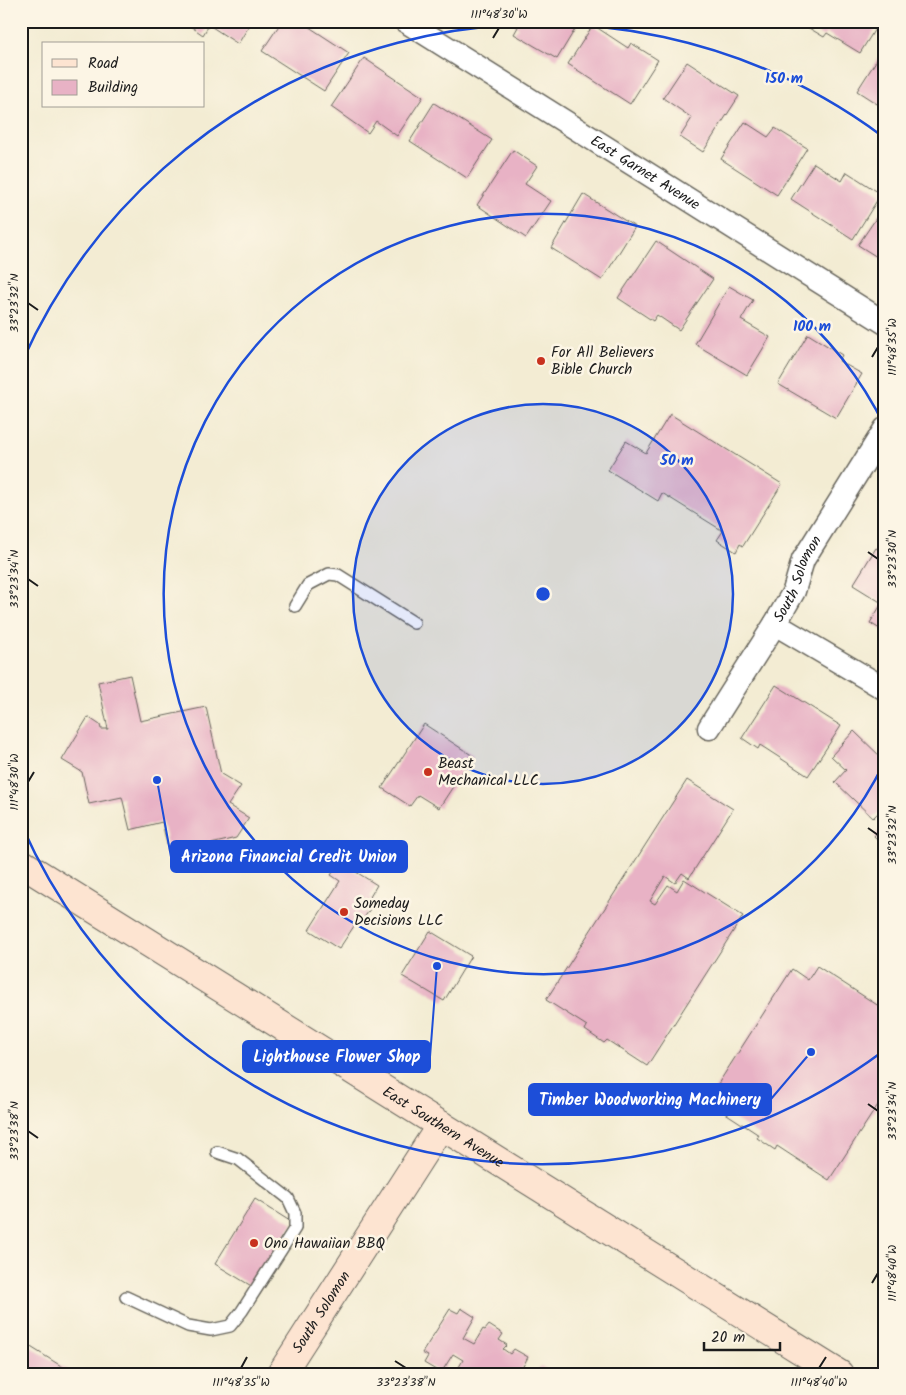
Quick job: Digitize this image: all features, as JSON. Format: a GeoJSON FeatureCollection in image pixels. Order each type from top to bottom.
{"type":"FeatureCollection","features":[{"type":"Feature","properties":{"kind":"main road","name":"East Southern Avenue"},"geometry":{"type":"LineString","coordinates":[[21,862],[839,1374]]}},
{"type":"Feature","properties":{"kind":"main road","name":"South Solomon"},"geometry":{"type":"LineString","coordinates":[[282,1374],[441,1125]]}},
{"type":"Feature","properties":{"kind":"street","name":"East Garnet Avenue"},"geometry":{"type":"LineString","coordinates":[[405,21],[885,322]]}},
{"type":"Feature","properties":{"kind":"street","name":"South Solomon"},"geometry":{"type":"LineString","coordinates":[[709,728],[794,591],[803,560],[885,429]]}},
{"type":"Feature","properties":{"kind":"street"},"geometry":{"type":"LineString","coordinates":[[775,624],[885,689]]}},
{"type":"Feature","properties":{"kind":"lane"},"geometry":{"type":"LineString","coordinates":[[295,606],[308,585],[329,574],[338,575],[414,623]]}},
{"type":"Feature","properties":{"kind":"lane"},"geometry":{"type":"LineString","coordinates":[[126,1297],[188,1326],[211,1330],[230,1326],[242,1311],[295,1228],[295,1212],[288,1198],[238,1159],[217,1152]]}},
{"type":"Feature","properties":{"kind":"building"},"geometry":{"type":"Polygon","coordinates":[[[183,21],[252,21],[238,44],[209,25],[203,35],[183,21]]]}},
{"type":"Feature","properties":{"kind":"building"},"geometry":{"type":"Polygon","coordinates":[[[282,21],[300,21],[349,53],[324,91],[262,51],[282,21]]]}},
{"type":"Feature","properties":{"kind":"building"},"geometry":{"type":"Polygon","coordinates":[[[508,21],[580,21],[557,59],[514,34],[518,27],[508,21]]]}},
{"type":"Feature","properties":{"kind":"building"},"geometry":{"type":"Polygon","coordinates":[[[797,21],[880,21],[860,53],[827,33],[824,37],[797,21]]]}},
{"type":"Feature","properties":{"kind":"building"},"geometry":{"type":"Polygon","coordinates":[[[593,25],[628,48],[631,43],[658,60],[630,104],[568,64],[593,25]]]}},
{"type":"Feature","properties":{"kind":"building"},"geometry":{"type":"Polygon","coordinates":[[[885,47],[885,109],[857,91],[885,47]]]}},
{"type":"Feature","properties":{"kind":"building"},"geometry":{"type":"Polygon","coordinates":[[[364,58],[423,97],[397,136],[376,121],[368,133],[331,107],[364,58]]]}},
{"type":"Feature","properties":{"kind":"building"},"geometry":{"type":"Polygon","coordinates":[[[687,62],[739,96],[703,152],[680,137],[692,118],[663,98],[687,62]]]}},
{"type":"Feature","properties":{"kind":"building"},"geometry":{"type":"Polygon","coordinates":[[[434,103],[492,140],[467,178],[410,141],[434,103]]]}},
{"type":"Feature","properties":{"kind":"building"},"geometry":{"type":"Polygon","coordinates":[[[745,122],[768,137],[775,128],[807,148],[777,195],[721,159],[745,122]]]}},
{"type":"Feature","properties":{"kind":"building"},"geometry":{"type":"Polygon","coordinates":[[[513,150],[537,166],[525,184],[551,201],[526,238],[477,205],[513,150]]]}},
{"type":"Feature","properties":{"kind":"building"},"geometry":{"type":"Polygon","coordinates":[[[814,163],[842,181],[847,172],[881,194],[853,239],[791,199],[814,163]]]}},
{"type":"Feature","properties":{"kind":"building"},"geometry":{"type":"Polygon","coordinates":[[[583,194],[635,227],[602,280],[551,248],[583,194]]]}},
{"type":"Feature","properties":{"kind":"building"},"geometry":{"type":"Polygon","coordinates":[[[885,205],[885,262],[858,245],[885,205]]]}},
{"type":"Feature","properties":{"kind":"building"},"geometry":{"type":"Polygon","coordinates":[[[656,241],[713,279],[679,330],[657,315],[653,321],[618,298],[656,241]]]}},
{"type":"Feature","properties":{"kind":"building"},"geometry":{"type":"Polygon","coordinates":[[[729,286],[753,300],[741,320],[770,337],[747,375],[695,344],[729,286]]]}},
{"type":"Feature","properties":{"kind":"building"},"geometry":{"type":"Polygon","coordinates":[[[808,334],[842,355],[839,361],[862,374],[836,418],[778,384],[808,334]]]}},
{"type":"Feature","properties":{"kind":"building"},"geometry":{"type":"Polygon","coordinates":[[[670,414],[782,484],[743,546],[740,544],[736,552],[717,540],[723,531],[662,493],[658,501],[608,470],[626,441],[646,453],[670,414]]]}},
{"type":"Feature","properties":{"kind":"building"},"geometry":{"type":"Polygon","coordinates":[[[876,548],[885,553],[885,632],[870,623],[882,603],[853,585],[876,548]]]}},
{"type":"Feature","properties":{"kind":"building"},"geometry":{"type":"Polygon","coordinates":[[[130,675],[140,721],[206,707],[221,774],[241,786],[228,805],[249,818],[236,838],[169,854],[162,822],[130,830],[122,797],[89,804],[82,772],[62,760],[88,717],[100,725],[101,729],[108,729],[98,682],[130,675]]]}},
{"type":"Feature","properties":{"kind":"building"},"geometry":{"type":"Polygon","coordinates":[[[776,685],[841,726],[808,776],[760,745],[758,749],[742,738],[776,685]]]}},
{"type":"Feature","properties":{"kind":"building","name":"Beast Mechanical LLC"},"geometry":{"type":"Polygon","coordinates":[[[424,724],[473,756],[439,808],[418,795],[410,806],[382,788],[424,724]]]}},
{"type":"Feature","properties":{"kind":"building"},"geometry":{"type":"Polygon","coordinates":[[[854,731],[885,761],[885,806],[873,818],[835,782],[846,770],[831,756],[854,731]]]}},
{"type":"Feature","properties":{"kind":"building"},"geometry":{"type":"Polygon","coordinates":[[[687,780],[733,809],[689,878],[682,873],[675,883],[665,876],[650,901],[655,904],[668,885],[677,891],[684,879],[743,916],[647,1066],[607,1040],[604,1043],[585,1030],[587,1026],[546,1000],[687,780]]]}},
{"type":"Feature","properties":{"kind":"building"},"geometry":{"type":"Polygon","coordinates":[[[885,824],[885,847],[874,836],[885,824]]]}},
{"type":"Feature","properties":{"kind":"building","name":"Someday Decisions LLC"},"geometry":{"type":"Polygon","coordinates":[[[340,862],[377,885],[370,897],[375,901],[359,926],[356,923],[339,949],[309,930],[340,881],[331,875],[340,862]]]}},
{"type":"Feature","properties":{"kind":"building"},"geometry":{"type":"Polygon","coordinates":[[[430,931],[471,956],[444,1001],[402,976],[430,931]]]}},
{"type":"Feature","properties":{"kind":"building"},"geometry":{"type":"Polygon","coordinates":[[[817,966],[885,1010],[885,1094],[829,1180],[777,1146],[775,1150],[757,1138],[759,1135],[707,1101],[792,969],[808,980],[817,966]]]}},
{"type":"Feature","properties":{"kind":"building","name":"Ono Hawaiian BBQ"},"geometry":{"type":"Polygon","coordinates":[[[255,1199],[293,1223],[253,1287],[215,1264],[255,1199]]]}},
{"type":"Feature","properties":{"kind":"building"},"geometry":{"type":"Polygon","coordinates":[[[461,1308],[475,1317],[463,1338],[474,1344],[483,1329],[485,1330],[489,1325],[503,1334],[499,1340],[507,1345],[503,1349],[510,1354],[514,1349],[528,1357],[519,1374],[455,1374],[463,1360],[453,1354],[441,1373],[424,1363],[428,1356],[422,1353],[450,1309],[458,1313],[461,1308]]]}},
{"type":"Feature","properties":{"kind":"building"},"geometry":{"type":"Polygon","coordinates":[[[21,1341],[74,1374],[21,1374],[21,1341]]]}},
{"type":"Feature","properties":{"kind":"building"},"geometry":{"type":"Polygon","coordinates":[[[541,1366],[554,1374],[533,1374],[541,1366]]]}},
{"type":"Feature","properties":{"kind":"place","name":"For All Believers Bible Church"},"geometry":{"type":"Point","coordinates":[541,361]}},
{"type":"Feature","properties":{"kind":"place","name":"Beast Mechanical LLC"},"geometry":{"type":"Point","coordinates":[428,772]}},
{"type":"Feature","properties":{"kind":"place","name":"Arizona Financial Credit Union"},"geometry":{"type":"Point","coordinates":[157,780]}},
{"type":"Feature","properties":{"kind":"place","name":"Someday Decisions LLC"},"geometry":{"type":"Point","coordinates":[344,912]}},
{"type":"Feature","properties":{"kind":"place","name":"Lighthouse Flower Shop"},"geometry":{"type":"Point","coordinates":[437,966]}},
{"type":"Feature","properties":{"kind":"place","name":"Timber Woodworking Machinery"},"geometry":{"type":"Point","coordinates":[811,1052]}},
{"type":"Feature","properties":{"kind":"place","name":"Ono Hawaiian BBQ"},"geometry":{"type":"Point","coordinates":[254,1243]}}]}
